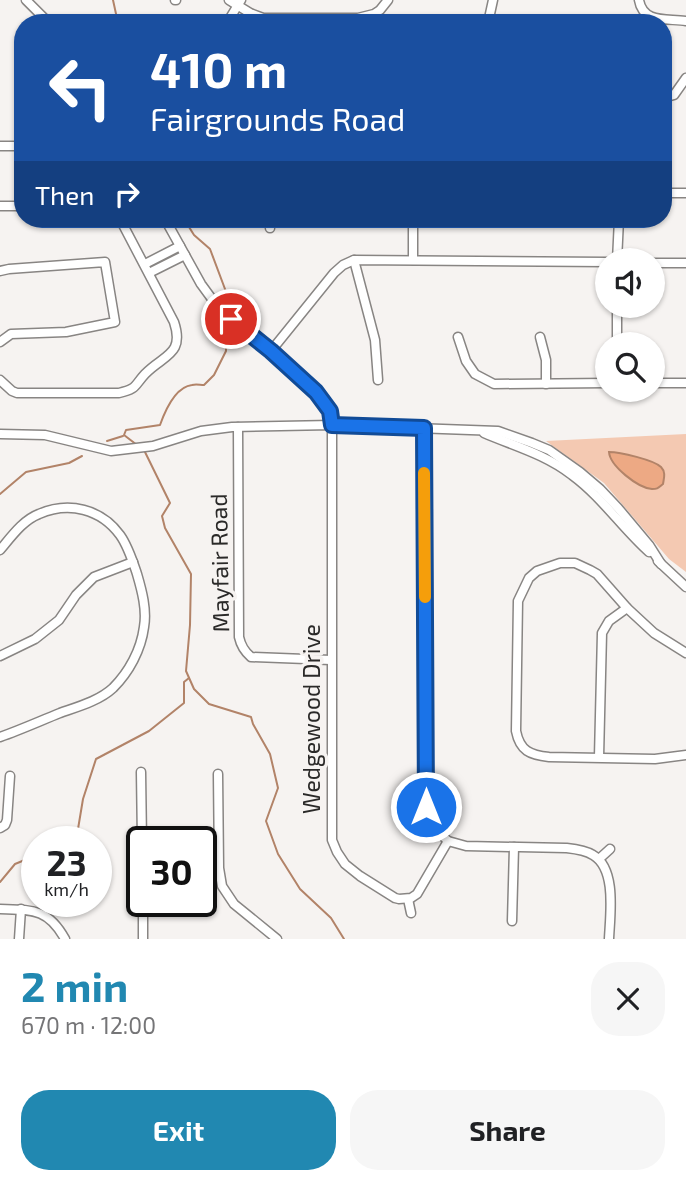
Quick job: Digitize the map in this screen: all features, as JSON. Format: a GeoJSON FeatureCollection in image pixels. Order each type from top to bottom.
{"type":"FeatureCollection","features":[{"type":"Feature","properties":{"kind":"street"},"geometry":{"type":"LineString","coordinates":[[26,0],[40,14]]}},
{"type":"Feature","properties":{"kind":"street"},"geometry":{"type":"LineString","coordinates":[[378,14],[383,13],[388,0]]}},
{"type":"Feature","properties":{"kind":"street"},"geometry":{"type":"LineString","coordinates":[[236,2],[253,14]]}},
{"type":"Feature","properties":{"kind":"street"},"geometry":{"type":"LineString","coordinates":[[672,96],[686,78]]}},
{"type":"Feature","properties":{"kind":"street"},"geometry":{"type":"LineString","coordinates":[[0,380],[12,391],[23,393],[119,393],[138,386],[145,375],[172,353],[178,334],[174,322],[125,228]]}},
{"type":"Feature","properties":{"kind":"street"},"geometry":{"type":"LineString","coordinates":[[170,228],[201,284],[220,310],[302,378],[328,406],[332,425]]}},
{"type":"Feature","properties":{"kind":"street"},"geometry":{"type":"LineString","coordinates":[[413,228],[413,260]]}},
{"type":"Feature","properties":{"kind":"street"},"geometry":{"type":"LineString","coordinates":[[618,248],[619,228]]}},
{"type":"Feature","properties":{"kind":"street"},"geometry":{"type":"LineString","coordinates":[[145,264],[180,246]]}},
{"type":"Feature","properties":{"kind":"street"},"geometry":{"type":"LineString","coordinates":[[149,273],[185,255]]}},
{"type":"Feature","properties":{"kind":"street"},"geometry":{"type":"LineString","coordinates":[[354,260],[375,341],[378,380]]}},
{"type":"Feature","properties":{"kind":"street"},"geometry":{"type":"LineString","coordinates":[[271,351],[334,272],[354,260],[595,262]]}},
{"type":"Feature","properties":{"kind":"street"},"geometry":{"type":"LineString","coordinates":[[0,271],[105,262],[115,322],[66,332],[11,334],[0,342]]}},
{"type":"Feature","properties":{"kind":"street"},"geometry":{"type":"LineString","coordinates":[[665,263],[686,263]]}},
{"type":"Feature","properties":{"kind":"street"},"geometry":{"type":"LineString","coordinates":[[458,337],[466,361],[475,374],[494,384],[595,383]]}},
{"type":"Feature","properties":{"kind":"street"},"geometry":{"type":"LineString","coordinates":[[540,337],[546,360],[546,384]]}},
{"type":"Feature","properties":{"kind":"street"},"geometry":{"type":"LineString","coordinates":[[665,383],[686,383]]}},
{"type":"Feature","properties":{"kind":"street"},"geometry":{"type":"LineString","coordinates":[[0,434],[45,435],[111,451],[162,444],[201,431],[238,427],[332,425],[498,431],[548,450],[580,472],[618,508],[661,564],[686,587]]}},
{"type":"Feature","properties":{"kind":"street","name":"Wedgewood Drive"},"geometry":{"type":"LineString","coordinates":[[332,425],[332,840],[341,858],[360,876],[395,898],[408,899]]}},
{"type":"Feature","properties":{"kind":"street","name":"Mayfair Road"},"geometry":{"type":"LineString","coordinates":[[238,427],[240,644],[251,657],[331,660]]}},
{"type":"Feature","properties":{"kind":"street"},"geometry":{"type":"LineString","coordinates":[[424,428],[428,816],[435,829],[448,841],[466,846],[566,848],[591,853],[605,867],[609,881],[609,939]]}},
{"type":"Feature","properties":{"kind":"street"},"geometry":{"type":"LineString","coordinates":[[0,550],[37,514],[57,508],[84,509],[102,518],[120,535],[134,562],[143,593],[145,626],[138,651],[125,675],[110,690],[86,703],[0,737]]}},
{"type":"Feature","properties":{"kind":"street"},"geometry":{"type":"LineString","coordinates":[[0,656],[36,639],[59,620],[76,595],[94,577],[134,562]]}},
{"type":"Feature","properties":{"kind":"street"},"geometry":{"type":"LineString","coordinates":[[686,653],[654,633],[597,574],[575,563],[560,563],[537,571],[529,578],[518,601],[516,731],[525,750],[534,755],[655,759],[686,755]]}},
{"type":"Feature","properties":{"kind":"street"},"geometry":{"type":"LineString","coordinates":[[599,757],[603,633],[609,621],[627,608]]}},
{"type":"Feature","properties":{"kind":"street"},"geometry":{"type":"LineString","coordinates":[[141,772],[142,826]]}},
{"type":"Feature","properties":{"kind":"street"},"geometry":{"type":"LineString","coordinates":[[218,774],[219,868],[222,886],[234,904],[276,939]]}},
{"type":"Feature","properties":{"kind":"street"},"geometry":{"type":"LineString","coordinates":[[0,828],[7,821],[10,776]]}},
{"type":"Feature","properties":{"kind":"street"},"geometry":{"type":"LineString","coordinates":[[411,913],[408,899],[418,894],[448,841]]}},
{"type":"Feature","properties":{"kind":"street"},"geometry":{"type":"LineString","coordinates":[[512,921],[514,847]]}},
{"type":"Feature","properties":{"kind":"street"},"geometry":{"type":"LineString","coordinates":[[599,859],[610,849]]}},
{"type":"Feature","properties":{"kind":"street"},"geometry":{"type":"LineString","coordinates":[[0,909],[21,909],[19,939]]}},
{"type":"Feature","properties":{"kind":"street"},"geometry":{"type":"LineString","coordinates":[[48,917],[57,925],[65,939]]}},
{"type":"Feature","properties":{"kind":"street"},"geometry":{"type":"LineString","coordinates":[[143,917],[143,939]]}},
{"type":"Feature","properties":{"kind":"street"},"geometry":{"type":"LineString","coordinates":[[262,939],[269,932]]}},
{"type":"Feature","properties":{"kind":"shaded area"},"geometry":{"type":"Polygon","coordinates":[[[686,434],[686,572],[669,559],[604,483],[546,441],[686,434]]]}},
{"type":"Feature","properties":{"kind":"shaded area"},"geometry":{"type":"Polygon","coordinates":[[[609,452],[657,464],[664,471],[663,484],[654,489],[640,485],[619,470],[609,452]]]}},
{"type":"Feature","properties":{"kind":"waterway"},"geometry":{"type":"LineString","coordinates":[[113,0],[116,14]]}},
{"type":"Feature","properties":{"kind":"waterway"},"geometry":{"type":"LineString","coordinates":[[190,228],[210,249],[228,297]]}},
{"type":"Feature","properties":{"kind":"waterway"},"geometry":{"type":"LineString","coordinates":[[137,445],[124,435],[126,430],[160,425],[172,400],[181,390],[192,385],[204,385],[214,375],[226,351],[225,331]]}},
{"type":"Feature","properties":{"kind":"waterway"},"geometry":{"type":"LineString","coordinates":[[107,441],[123,436]]}},
{"type":"Feature","properties":{"kind":"waterway"},"geometry":{"type":"LineString","coordinates":[[144,450],[170,503],[162,516],[165,528],[191,574],[186,671],[194,689],[209,704],[251,717],[270,754],[278,788],[266,821],[278,854],[300,889],[331,918],[344,939]]}},
{"type":"Feature","properties":{"kind":"waterway"},"geometry":{"type":"LineString","coordinates":[[0,494],[26,472],[69,463],[82,456]]}},
{"type":"Feature","properties":{"kind":"waterway"},"geometry":{"type":"LineString","coordinates":[[78,826],[83,799],[96,759],[149,731],[184,703],[184,682],[189,678]]}},
{"type":"Feature","properties":{"kind":"waterway"},"geometry":{"type":"LineString","coordinates":[[0,882],[15,864],[21,862]]}},
{"type":"Feature","properties":{"kind":"slow traffic"},"geometry":{"type":"LineString","coordinates":[[424,473],[425,597]]}},
{"type":"Feature","properties":{"kind":"route"},"geometry":{"type":"LineString","coordinates":[[231,319],[316,392],[328,406],[332,425],[424,428],[426,807]]}}]}
